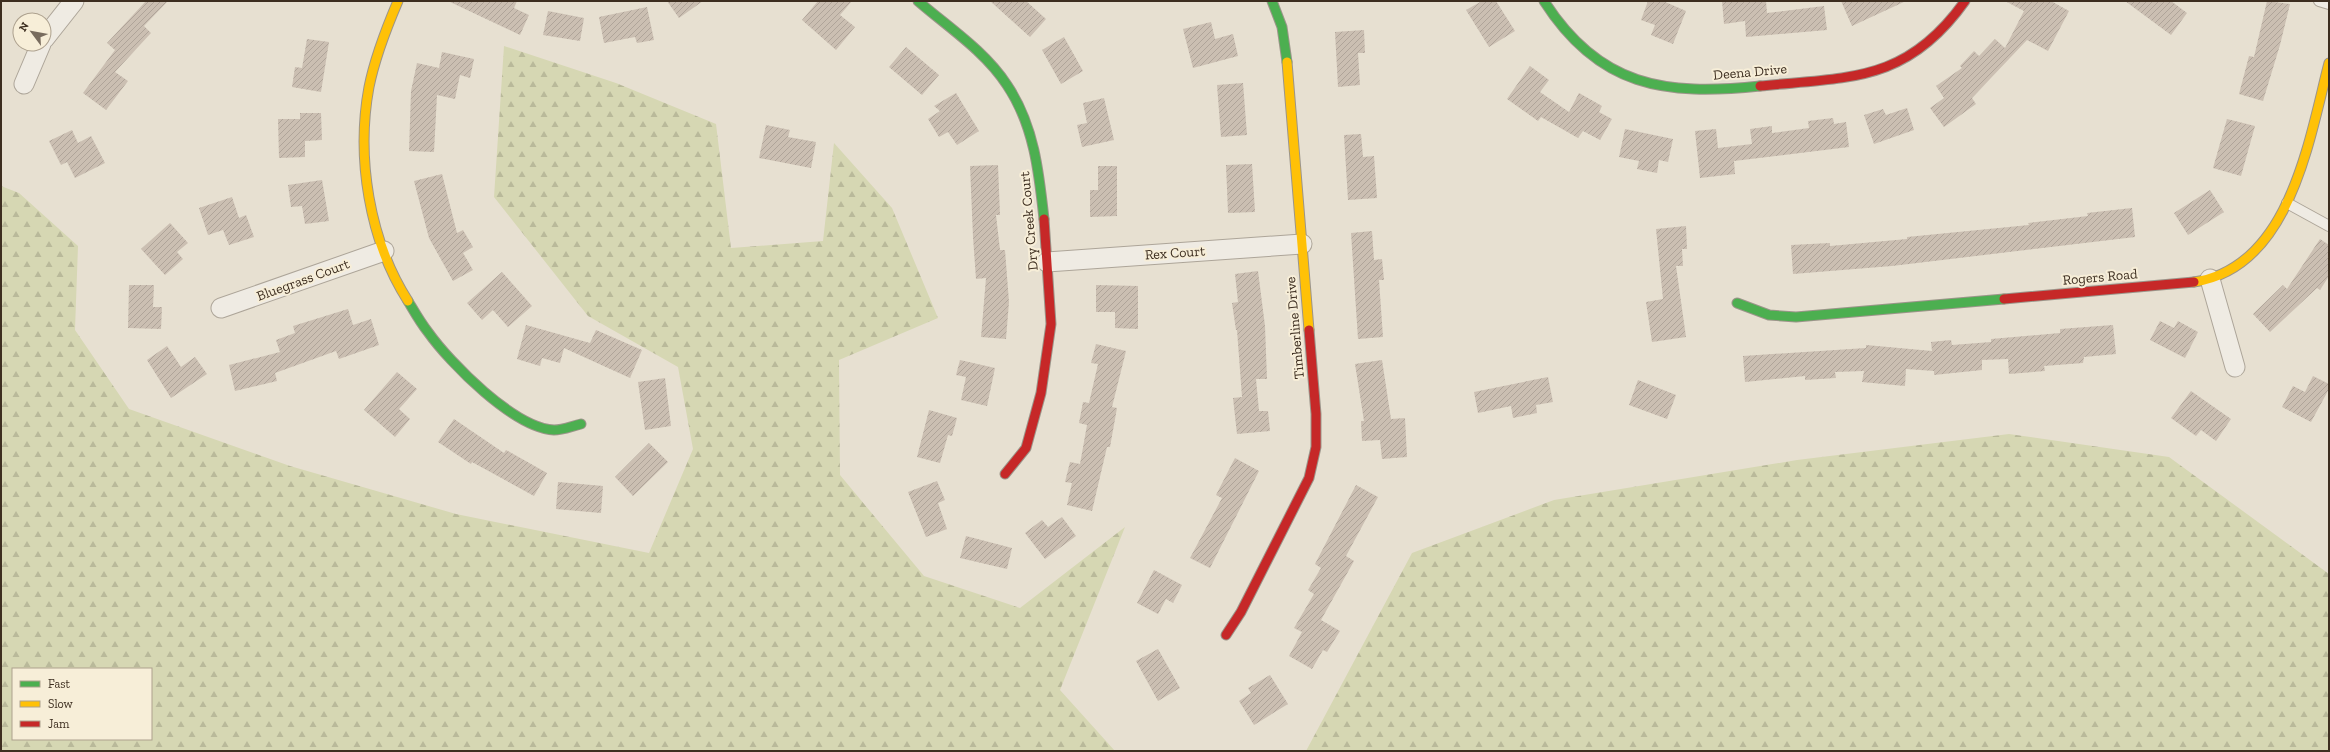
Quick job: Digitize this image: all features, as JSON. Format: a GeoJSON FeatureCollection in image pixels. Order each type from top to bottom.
{"type":"FeatureCollection","features":[{"type":"Feature","properties":{"kind":"street"},"geometry":{"type":"LineString","coordinates":[[52,28],[74,1]]}},
{"type":"Feature","properties":{"kind":"street"},"geometry":{"type":"LineString","coordinates":[[398,1],[383,34],[371,76],[365,129],[366,178],[370,205],[384,252],[410,306],[438,346],[468,378],[505,408],[535,424],[553,430],[580,424]]}},
{"type":"Feature","properties":{"kind":"street","name":"Dry Creek Court"},"geometry":{"type":"LineString","coordinates":[[918,1],[993,68],[1023,111],[1034,141],[1040,168],[1051,324],[1041,393],[1026,448],[1005,474]]}},
{"type":"Feature","properties":{"kind":"street","name":"Timberline Drive"},"geometry":{"type":"LineString","coordinates":[[1226,635],[1241,612],[1309,478],[1316,448],[1316,414],[1286,45],[1272,1]]}},
{"type":"Feature","properties":{"kind":"street","name":"Deena Drive"},"geometry":{"type":"LineString","coordinates":[[1544,1],[1553,17],[1574,42],[1603,64],[1636,80],[1666,88],[1709,90],[1840,79],[1881,69],[1912,54],[1929,41],[1953,19],[1965,1]]}},
{"type":"Feature","properties":{"kind":"street"},"geometry":{"type":"LineString","coordinates":[[24,84],[38,52]]}},
{"type":"Feature","properties":{"kind":"street","name":"Rogers Road"},"geometry":{"type":"LineString","coordinates":[[1737,303],[1769,315],[1796,317],[2176,284],[2210,279],[2237,266],[2254,252],[2267,236],[2287,203],[2306,148],[2329,63]]}},
{"type":"Feature","properties":{"kind":"street","name":"Rex Court"},"geometry":{"type":"LineString","coordinates":[[1047,262],[1302,244]]}},
{"type":"Feature","properties":{"kind":"street","name":"Bluegrass Court"},"geometry":{"type":"LineString","coordinates":[[221,308],[384,252]]}},
{"type":"Feature","properties":{"kind":"street"},"geometry":{"type":"LineString","coordinates":[[2210,279],[2235,367]]}},
{"type":"Feature","properties":{"kind":"lane"},"geometry":{"type":"LineString","coordinates":[[2319,1],[2329,4]]}},
{"type":"Feature","properties":{"kind":"lane"},"geometry":{"type":"LineString","coordinates":[[2287,203],[2329,226]]}},
{"type":"Feature","properties":{"kind":"green space"},"geometry":{"type":"Polygon","coordinates":[[[504,46],[616,83],[716,124],[731,248],[823,241],[834,143],[892,208],[938,318],[839,360],[840,475],[924,576],[1020,608],[1125,527],[1060,690],[1115,751],[1,751],[1,186],[19,193],[78,246],[75,330],[129,409],[290,466],[456,514],[649,553],[693,449],[678,367],[588,316],[494,197],[504,46]]]}},
{"type":"Feature","properties":{"kind":"green space"},"geometry":{"type":"Polygon","coordinates":[[[2009,434],[2169,457],[2329,574],[2329,751],[1306,751],[1412,553],[1554,500],[1797,460],[2009,434]]]}},
{"type":"Feature","properties":{"kind":"building"},"geometry":{"type":"Polygon","coordinates":[[[146,1],[168,1],[144,26],[151,33],[115,72],[128,81],[106,110],[83,93],[115,50],[107,43],[146,1]]]}},
{"type":"Feature","properties":{"kind":"building"},"geometry":{"type":"Polygon","coordinates":[[[448,1],[517,1],[514,8],[529,15],[520,35],[448,1]]]}},
{"type":"Feature","properties":{"kind":"building"},"geometry":{"type":"Polygon","coordinates":[[[667,1],[703,1],[679,18],[667,1]]]}},
{"type":"Feature","properties":{"kind":"building"},"geometry":{"type":"Polygon","coordinates":[[[818,1],[852,1],[840,15],[855,27],[836,50],[802,20],[818,1]]]}},
{"type":"Feature","properties":{"kind":"building"},"geometry":{"type":"Polygon","coordinates":[[[990,1],[1026,1],[1046,19],[1030,37],[990,1]]]}},
{"type":"Feature","properties":{"kind":"building"},"geometry":{"type":"Polygon","coordinates":[[[1482,1],[1496,1],[1515,31],[1489,47],[1466,10],[1482,1]]]}},
{"type":"Feature","properties":{"kind":"building"},"geometry":{"type":"Polygon","coordinates":[[[1648,1],[1663,1],[1686,11],[1673,44],[1651,35],[1655,25],[1641,20],[1648,1]]]}},
{"type":"Feature","properties":{"kind":"building"},"geometry":{"type":"Polygon","coordinates":[[[1722,1],[1766,1],[1767,13],[1824,6],[1827,30],[1746,37],[1745,21],[1724,24],[1722,1]]]}},
{"type":"Feature","properties":{"kind":"building"},"geometry":{"type":"Polygon","coordinates":[[[1841,1],[1906,1],[1852,26],[1841,1]]]}},
{"type":"Feature","properties":{"kind":"building"},"geometry":{"type":"Polygon","coordinates":[[[2005,1],[2051,1],[2069,11],[2048,51],[2027,40],[1972,98],[1976,104],[1944,127],[1930,108],[1944,98],[1936,86],[1962,68],[1960,66],[1974,51],[1979,56],[1995,39],[2005,48],[2024,11],[2005,1]]]}},
{"type":"Feature","properties":{"kind":"building"},"geometry":{"type":"Polygon","coordinates":[[[2125,1],[2171,1],[2187,13],[2171,35],[2125,1]]]}},
{"type":"Feature","properties":{"kind":"building"},"geometry":{"type":"Polygon","coordinates":[[[2267,1],[2290,4],[2280,45],[2263,101],[2239,94],[2249,56],[2254,57],[2267,1]]]}},
{"type":"Feature","properties":{"kind":"building"},"geometry":{"type":"Polygon","coordinates":[[[647,7],[654,40],[637,43],[635,37],[604,43],[599,17],[647,7]]]}},
{"type":"Feature","properties":{"kind":"building"},"geometry":{"type":"Polygon","coordinates":[[[548,11],[584,18],[580,41],[543,35],[548,11]]]}},
{"type":"Feature","properties":{"kind":"building"},"geometry":{"type":"Polygon","coordinates":[[[1211,22],[1215,39],[1233,34],[1238,56],[1193,68],[1183,29],[1211,22]]]}},
{"type":"Feature","properties":{"kind":"building"},"geometry":{"type":"Polygon","coordinates":[[[1364,30],[1365,53],[1358,53],[1360,85],[1338,87],[1335,32],[1364,30]]]}},
{"type":"Feature","properties":{"kind":"building"},"geometry":{"type":"Polygon","coordinates":[[[1064,37],[1083,71],[1061,84],[1042,50],[1064,37]]]}},
{"type":"Feature","properties":{"kind":"building"},"geometry":{"type":"Polygon","coordinates":[[[307,39],[329,42],[321,92],[292,87],[295,67],[302,68],[307,39]]]}},
{"type":"Feature","properties":{"kind":"building"},"geometry":{"type":"Polygon","coordinates":[[[906,47],[939,75],[922,95],[889,67],[906,47]]]}},
{"type":"Feature","properties":{"kind":"building"},"geometry":{"type":"Polygon","coordinates":[[[442,52],[474,59],[470,78],[460,75],[455,99],[437,95],[434,152],[409,151],[411,91],[417,63],[439,68],[442,52]]]}},
{"type":"Feature","properties":{"kind":"building"},"geometry":{"type":"Polygon","coordinates":[[[1530,66],[1549,80],[1540,92],[1569,112],[1579,93],[1602,106],[1599,112],[1612,119],[1600,140],[1583,131],[1578,138],[1541,117],[1538,121],[1507,99],[1530,66]]]}},
{"type":"Feature","properties":{"kind":"building"},"geometry":{"type":"Polygon","coordinates":[[[1243,83],[1247,135],[1221,137],[1217,85],[1243,83]]]}},
{"type":"Feature","properties":{"kind":"building"},"geometry":{"type":"Polygon","coordinates":[[[956,93],[979,131],[957,145],[948,132],[939,137],[928,119],[940,111],[934,106],[956,93]]]}},
{"type":"Feature","properties":{"kind":"building"},"geometry":{"type":"Polygon","coordinates":[[[1104,98],[1114,140],[1082,147],[1077,125],[1087,123],[1083,103],[1104,98]]]}},
{"type":"Feature","properties":{"kind":"building"},"geometry":{"type":"Polygon","coordinates":[[[1907,108],[1914,130],[1874,144],[1864,115],[1883,109],[1886,115],[1907,108]]]}},
{"type":"Feature","properties":{"kind":"building"},"geometry":{"type":"Polygon","coordinates":[[[300,113],[321,113],[322,140],[305,141],[305,157],[279,158],[278,119],[300,119],[300,113]]]}},
{"type":"Feature","properties":{"kind":"building"},"geometry":{"type":"Polygon","coordinates":[[[1833,118],[1834,124],[1846,122],[1849,147],[1734,161],[1735,174],[1700,178],[1695,131],[1716,129],[1718,148],[1752,144],[1750,129],[1772,126],[1772,133],[1809,128],[1808,121],[1833,118]]]}},
{"type":"Feature","properties":{"kind":"building"},"geometry":{"type":"Polygon","coordinates":[[[2227,119],[2255,126],[2241,176],[2213,168],[2227,119]]]}},
{"type":"Feature","properties":{"kind":"building"},"geometry":{"type":"Polygon","coordinates":[[[766,125],[790,130],[788,137],[816,142],[811,168],[759,158],[766,125]]]}},
{"type":"Feature","properties":{"kind":"building"},"geometry":{"type":"Polygon","coordinates":[[[1625,129],[1673,139],[1668,162],[1659,160],[1657,173],[1637,169],[1639,161],[1619,157],[1625,129]]]}},
{"type":"Feature","properties":{"kind":"building"},"geometry":{"type":"Polygon","coordinates":[[[72,130],[78,143],[91,136],[105,163],[75,178],[67,162],[61,165],[49,141],[72,130]]]}},
{"type":"Feature","properties":{"kind":"building"},"geometry":{"type":"Polygon","coordinates":[[[1361,134],[1363,157],[1374,156],[1377,198],[1348,200],[1344,135],[1361,134]]]}},
{"type":"Feature","properties":{"kind":"building"},"geometry":{"type":"Polygon","coordinates":[[[1252,164],[1255,212],[1228,213],[1226,165],[1252,164]]]}},
{"type":"Feature","properties":{"kind":"building"},"geometry":{"type":"Polygon","coordinates":[[[998,165],[1000,215],[996,215],[1000,250],[1005,250],[1009,302],[1006,339],[981,337],[986,278],[976,279],[973,237],[970,166],[998,165]]]}},
{"type":"Feature","properties":{"kind":"building"},"geometry":{"type":"Polygon","coordinates":[[[1098,166],[1117,166],[1117,216],[1090,217],[1090,190],[1098,190],[1098,166]]]}},
{"type":"Feature","properties":{"kind":"building"},"geometry":{"type":"Polygon","coordinates":[[[442,174],[457,233],[463,230],[473,247],[463,253],[473,270],[453,281],[429,238],[414,181],[442,174]]]}},
{"type":"Feature","properties":{"kind":"building"},"geometry":{"type":"Polygon","coordinates":[[[322,180],[329,221],[305,224],[302,206],[291,207],[288,185],[322,180]]]}},
{"type":"Feature","properties":{"kind":"building"},"geometry":{"type":"Polygon","coordinates":[[[2210,190],[2224,212],[2188,235],[2174,213],[2210,190]]]}},
{"type":"Feature","properties":{"kind":"building"},"geometry":{"type":"Polygon","coordinates":[[[232,197],[239,218],[246,215],[254,237],[229,245],[223,230],[208,235],[199,208],[232,197]]]}},
{"type":"Feature","properties":{"kind":"building"},"geometry":{"type":"Polygon","coordinates":[[[2132,208],[2135,237],[1892,266],[1793,274],[1791,245],[1830,243],[1830,246],[1907,239],[1907,237],[2029,225],[2028,223],[2088,216],[2087,213],[2132,208]]]}},
{"type":"Feature","properties":{"kind":"building"},"geometry":{"type":"Polygon","coordinates":[[[170,223],[188,243],[177,252],[183,259],[165,275],[141,249],[170,223]]]}},
{"type":"Feature","properties":{"kind":"building"},"geometry":{"type":"Polygon","coordinates":[[[1686,226],[1687,249],[1682,249],[1683,266],[1676,266],[1686,337],[1652,342],[1646,302],[1663,299],[1656,229],[1686,226]]]}},
{"type":"Feature","properties":{"kind":"building"},"geometry":{"type":"Polygon","coordinates":[[[1372,231],[1374,260],[1382,259],[1384,280],[1379,280],[1383,337],[1358,339],[1351,233],[1372,231]]]}},
{"type":"Feature","properties":{"kind":"building"},"geometry":{"type":"Polygon","coordinates":[[[2320,239],[2329,245],[2329,276],[2320,290],[2317,288],[2270,332],[2253,314],[2283,285],[2287,289],[2320,239]]]}},
{"type":"Feature","properties":{"kind":"building"},"geometry":{"type":"Polygon","coordinates":[[[1258,271],[1265,326],[1267,379],[1256,379],[1259,411],[1268,411],[1270,431],[1237,434],[1233,398],[1242,397],[1237,330],[1232,303],[1238,302],[1235,274],[1258,271]]]}},
{"type":"Feature","properties":{"kind":"building"},"geometry":{"type":"Polygon","coordinates":[[[502,272],[532,306],[508,327],[493,310],[482,320],[467,303],[502,272]]]}},
{"type":"Feature","properties":{"kind":"building"},"geometry":{"type":"Polygon","coordinates":[[[129,285],[154,285],[153,307],[162,307],[161,329],[128,328],[129,285]]]}},
{"type":"Feature","properties":{"kind":"building"},"geometry":{"type":"Polygon","coordinates":[[[1096,285],[1138,286],[1138,329],[1115,328],[1115,312],[1096,312],[1096,285]]]}},
{"type":"Feature","properties":{"kind":"building"},"geometry":{"type":"Polygon","coordinates":[[[348,309],[353,325],[371,319],[379,345],[339,359],[336,351],[275,373],[277,381],[235,391],[229,365],[280,352],[276,340],[295,333],[293,326],[348,309]]]}},
{"type":"Feature","properties":{"kind":"building"},"geometry":{"type":"Polygon","coordinates":[[[2160,321],[2174,328],[2178,321],[2198,332],[2185,358],[2150,340],[2160,321]]]}},
{"type":"Feature","properties":{"kind":"building"},"geometry":{"type":"Polygon","coordinates":[[[526,325],[590,343],[596,330],[642,350],[630,378],[564,348],[560,363],[542,358],[540,366],[517,359],[526,325]]]}},
{"type":"Feature","properties":{"kind":"building"},"geometry":{"type":"Polygon","coordinates":[[[2113,325],[2116,354],[2084,357],[2083,363],[2044,366],[2045,371],[2009,374],[2008,359],[1982,360],[1982,370],[1934,375],[1934,371],[1906,369],[1905,386],[1862,382],[1864,371],[1835,372],[1836,378],[1805,380],[1805,376],[1745,382],[1743,356],[1866,348],[1866,345],[1932,351],[1931,342],[1951,340],[1952,345],[1991,342],[1991,339],[2060,333],[2060,329],[2113,325]]]}},
{"type":"Feature","properties":{"kind":"building"},"geometry":{"type":"Polygon","coordinates":[[[1096,344],[1126,351],[1112,407],[1117,408],[1110,447],[1107,447],[1092,511],[1067,505],[1072,483],[1065,482],[1070,462],[1080,464],[1087,425],[1079,423],[1083,402],[1089,403],[1098,364],[1091,363],[1096,344]]]}},
{"type":"Feature","properties":{"kind":"building"},"geometry":{"type":"Polygon","coordinates":[[[167,346],[181,367],[195,357],[207,374],[171,398],[147,360],[167,346]]]}},
{"type":"Feature","properties":{"kind":"building"},"geometry":{"type":"Polygon","coordinates":[[[960,360],[995,368],[987,406],[961,400],[966,377],[956,375],[960,360]]]}},
{"type":"Feature","properties":{"kind":"building"},"geometry":{"type":"Polygon","coordinates":[[[1382,360],[1391,419],[1405,418],[1407,457],[1382,459],[1380,440],[1362,441],[1361,421],[1364,421],[1355,364],[1382,360]]]}},
{"type":"Feature","properties":{"kind":"building"},"geometry":{"type":"Polygon","coordinates":[[[397,372],[417,389],[399,409],[410,419],[395,437],[364,410],[397,372]]]}},
{"type":"Feature","properties":{"kind":"building"},"geometry":{"type":"Polygon","coordinates":[[[2313,376],[2329,384],[2329,389],[2311,422],[2282,407],[2293,386],[2305,392],[2313,376]]]}},
{"type":"Feature","properties":{"kind":"building"},"geometry":{"type":"Polygon","coordinates":[[[1548,377],[1553,402],[1536,405],[1537,413],[1513,418],[1511,406],[1478,413],[1474,392],[1548,377]]]}},
{"type":"Feature","properties":{"kind":"building"},"geometry":{"type":"Polygon","coordinates":[[[665,378],[671,426],[645,430],[638,382],[665,378]]]}},
{"type":"Feature","properties":{"kind":"building"},"geometry":{"type":"Polygon","coordinates":[[[1638,380],[1676,395],[1667,419],[1629,405],[1638,380]]]}},
{"type":"Feature","properties":{"kind":"building"},"geometry":{"type":"Polygon","coordinates":[[[2191,391],[2231,419],[2216,441],[2201,430],[2196,436],[2171,418],[2191,391]]]}},
{"type":"Feature","properties":{"kind":"building"},"geometry":{"type":"Polygon","coordinates":[[[929,410],[957,418],[952,436],[948,435],[940,463],[917,457],[929,410]]]}},
{"type":"Feature","properties":{"kind":"building"},"geometry":{"type":"Polygon","coordinates":[[[454,419],[504,453],[506,450],[547,473],[534,496],[472,462],[471,464],[438,442],[454,419]]]}},
{"type":"Feature","properties":{"kind":"building"},"geometry":{"type":"Polygon","coordinates":[[[649,443],[668,462],[633,496],[615,477],[649,443]]]}},
{"type":"Feature","properties":{"kind":"building"},"geometry":{"type":"Polygon","coordinates":[[[1235,458],[1259,471],[1210,568],[1190,558],[1222,498],[1216,495],[1235,458]]]}},
{"type":"Feature","properties":{"kind":"building"},"geometry":{"type":"Polygon","coordinates":[[[937,481],[945,500],[938,503],[947,529],[926,537],[908,492],[937,481]]]}},
{"type":"Feature","properties":{"kind":"building"},"geometry":{"type":"Polygon","coordinates":[[[558,482],[603,486],[601,513],[556,509],[558,482]]]}},
{"type":"Feature","properties":{"kind":"building"},"geometry":{"type":"Polygon","coordinates":[[[1356,485],[1378,497],[1346,556],[1354,561],[1321,620],[1340,631],[1327,652],[1323,650],[1312,669],[1289,656],[1302,632],[1294,628],[1314,594],[1308,590],[1321,568],[1315,564],[1356,485]]]}},
{"type":"Feature","properties":{"kind":"building"},"geometry":{"type":"Polygon","coordinates":[[[1062,517],[1076,536],[1045,559],[1025,533],[1042,520],[1048,527],[1062,517]]]}},
{"type":"Feature","properties":{"kind":"building"},"geometry":{"type":"Polygon","coordinates":[[[966,536],[1012,548],[1007,569],[960,558],[966,536]]]}},
{"type":"Feature","properties":{"kind":"building"},"geometry":{"type":"Polygon","coordinates":[[[1154,570],[1182,585],[1173,603],[1166,599],[1158,614],[1137,603],[1154,570]]]}},
{"type":"Feature","properties":{"kind":"building"},"geometry":{"type":"Polygon","coordinates":[[[1158,649],[1180,688],[1158,701],[1136,661],[1158,649]]]}},
{"type":"Feature","properties":{"kind":"building"},"geometry":{"type":"Polygon","coordinates":[[[1270,675],[1288,704],[1254,725],[1239,701],[1251,693],[1248,688],[1270,675]]]}},
{"type":"Feature","properties":{"kind":"traffic: fast"},"geometry":{"type":"LineString","coordinates":[[918,1],[966,40],[988,61],[1007,85],[1016,100],[1034,149],[1044,219]]}},
{"type":"Feature","properties":{"kind":"traffic: fast"},"geometry":{"type":"LineString","coordinates":[[1272,1],[1282,27],[1287,62]]}},
{"type":"Feature","properties":{"kind":"traffic: fast"},"geometry":{"type":"LineString","coordinates":[[1544,1],[1565,30],[1588,52],[1611,68],[1637,80],[1664,86],[1694,89],[1726,89],[1760,86]]}},
{"type":"Feature","properties":{"kind":"traffic: fast"},"geometry":{"type":"LineString","coordinates":[[1737,303],[1769,315],[1796,317],[2004,299]]}},
{"type":"Feature","properties":{"kind":"traffic: fast"},"geometry":{"type":"LineString","coordinates":[[408,301],[425,328],[451,360],[484,392],[502,406],[521,418],[538,426],[554,430],[581,424]]}},
{"type":"Feature","properties":{"kind":"traffic: slow"},"geometry":{"type":"LineString","coordinates":[[398,1],[381,43],[371,76],[365,114],[364,141],[365,169],[375,225],[384,252],[408,301]]}},
{"type":"Feature","properties":{"kind":"traffic: slow"},"geometry":{"type":"LineString","coordinates":[[1287,62],[1309,330]]}},
{"type":"Feature","properties":{"kind":"traffic: slow"},"geometry":{"type":"LineString","coordinates":[[2194,282],[2227,272],[2253,253],[2274,227],[2290,196],[2303,162],[2329,63]]}},
{"type":"Feature","properties":{"kind":"traffic: jam"},"geometry":{"type":"LineString","coordinates":[[1760,86],[1849,77],[1874,71],[1898,62],[1921,48],[1943,28],[1965,1]]}},
{"type":"Feature","properties":{"kind":"traffic: jam"},"geometry":{"type":"LineString","coordinates":[[1005,474],[1026,448],[1041,393],[1051,324],[1044,219]]}},
{"type":"Feature","properties":{"kind":"traffic: jam"},"geometry":{"type":"LineString","coordinates":[[2004,299],[2194,282]]}},
{"type":"Feature","properties":{"kind":"traffic: jam"},"geometry":{"type":"LineString","coordinates":[[1226,635],[1241,612],[1309,478],[1316,447],[1316,414],[1309,330]]}}]}
